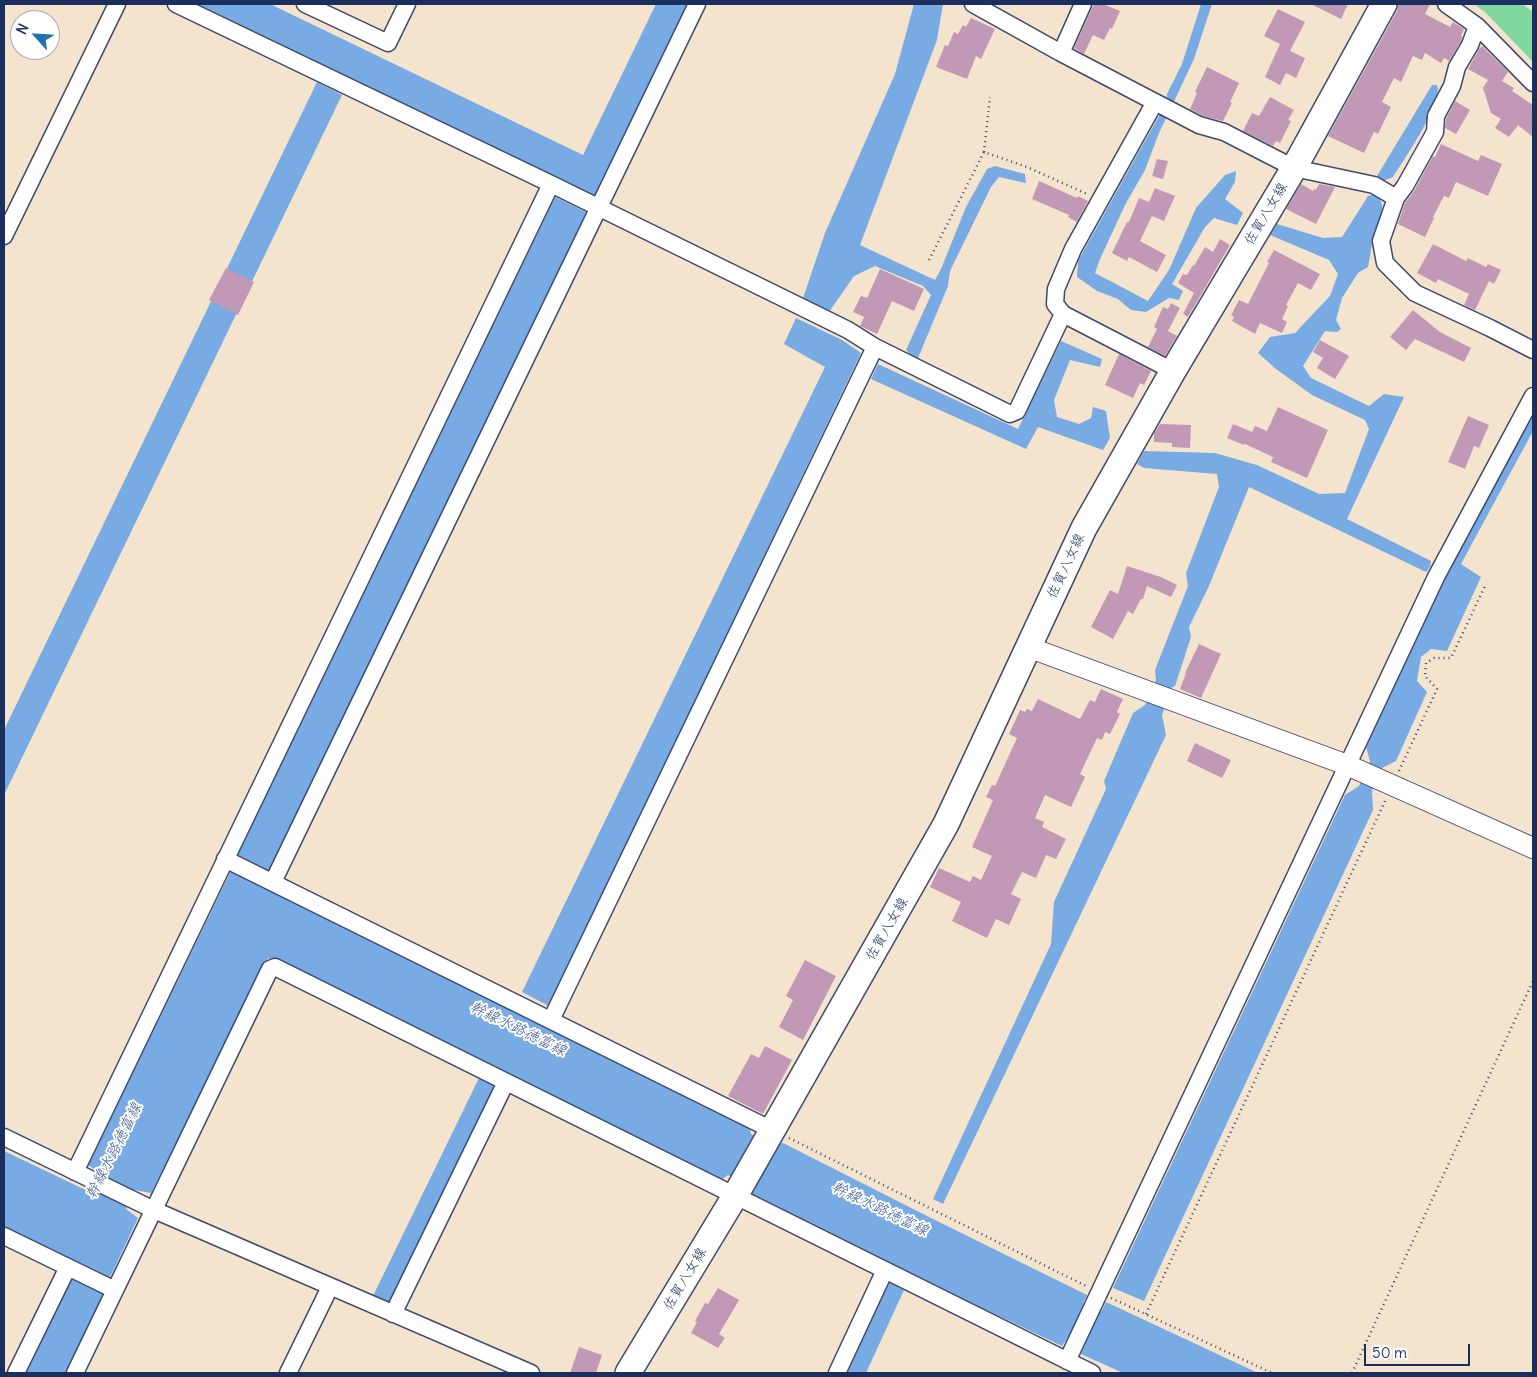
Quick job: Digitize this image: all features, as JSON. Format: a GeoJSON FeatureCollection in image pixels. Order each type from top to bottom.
{"type":"FeatureCollection","features":[{"type":"Feature","properties":{"kind":"main road","name":"佐賀八女線"},"geometry":{"type":"LineString","coordinates":[[628,1373],[738,1190],[946,824],[1084,528],[1173,371],[1294,168],[1384,4]]}},
{"type":"Feature","properties":{"kind":"street"},"geometry":{"type":"LineString","coordinates":[[4,236],[118,4]]}},
{"type":"Feature","properties":{"kind":"street"},"geometry":{"type":"LineString","coordinates":[[176,4],[551,184],[848,330],[875,347],[1010,414],[1016,411],[1063,314]]}},
{"type":"Feature","properties":{"kind":"street"},"geometry":{"type":"LineString","coordinates":[[305,4],[388,43],[407,4]]}},
{"type":"Feature","properties":{"kind":"street"},"geometry":{"type":"LineString","coordinates":[[274,882],[697,4]]}},
{"type":"Feature","properties":{"kind":"street"},"geometry":{"type":"LineString","coordinates":[[974,4],[1061,53],[1199,125],[1224,132],[1294,168],[1374,185],[1396,198]]}},
{"type":"Feature","properties":{"kind":"street"},"geometry":{"type":"LineString","coordinates":[[1061,53],[1083,4]]}},
{"type":"Feature","properties":{"kind":"street"},"geometry":{"type":"LineString","coordinates":[[1446,4],[1477,26],[1533,82]]}},
{"type":"Feature","properties":{"kind":"street"},"geometry":{"type":"LineString","coordinates":[[1477,26],[1470,45],[1457,66],[1452,86],[1436,116],[1434,132],[1405,186],[1396,198],[1381,241],[1385,263],[1414,293],[1533,350]]}},
{"type":"Feature","properties":{"kind":"street"},"geometry":{"type":"LineString","coordinates":[[1163,106],[1099,200],[1072,249],[1056,289],[1055,304],[1063,314],[1173,371]]}},
{"type":"Feature","properties":{"kind":"street"},"geometry":{"type":"LineString","coordinates":[[75,1172],[551,184]]}},
{"type":"Feature","properties":{"kind":"street"},"geometry":{"type":"LineString","coordinates":[[551,1020],[875,347]]}},
{"type":"Feature","properties":{"kind":"street"},"geometry":{"type":"LineString","coordinates":[[1069,1355],[1352,767],[1436,577],[1533,396]]}},
{"type":"Feature","properties":{"kind":"street"},"geometry":{"type":"LineString","coordinates":[[1028,647],[1352,767],[1533,848]]}},
{"type":"Feature","properties":{"kind":"street"},"geometry":{"type":"LineString","coordinates":[[225,859],[551,1020],[769,1134]]}},
{"type":"Feature","properties":{"kind":"street"},"geometry":{"type":"LineString","coordinates":[[75,1373],[270,969],[274,968],[506,1082],[738,1190],[885,1270],[1069,1355],[1092,1373]]}},
{"type":"Feature","properties":{"kind":"street"},"geometry":{"type":"LineString","coordinates":[[393,1314],[506,1082]]}},
{"type":"Feature","properties":{"kind":"street"},"geometry":{"type":"LineString","coordinates":[[4,1137],[154,1210],[531,1373]]}},
{"type":"Feature","properties":{"kind":"street"},"geometry":{"type":"LineString","coordinates":[[4,1236],[115,1290]]}},
{"type":"Feature","properties":{"kind":"street"},"geometry":{"type":"LineString","coordinates":[[16,1373],[68,1267]]}},
{"type":"Feature","properties":{"kind":"street"},"geometry":{"type":"LineString","coordinates":[[837,1373],[885,1270]]}},
{"type":"Feature","properties":{"kind":"street"},"geometry":{"type":"LineString","coordinates":[[288,1373],[330,1287]]}},
{"type":"Feature","properties":{"kind":"path"},"geometry":{"type":"LineString","coordinates":[[930,260],[984,152],[990,97]]}},
{"type":"Feature","properties":{"kind":"path"},"geometry":{"type":"LineString","coordinates":[[984,152],[1027,167],[1099,200]]}},
{"type":"Feature","properties":{"kind":"path"},"geometry":{"type":"LineString","coordinates":[[1146,1314],[1388,782],[1437,689],[1425,676],[1426,663],[1434,658],[1452,658],[1486,584]]}},
{"type":"Feature","properties":{"kind":"path"},"geometry":{"type":"LineString","coordinates":[[1352,1373],[1533,981]]}},
{"type":"Feature","properties":{"kind":"path"},"geometry":{"type":"LineString","coordinates":[[769,1134],[1097,1297],[1146,1314],[1272,1373]]}},
{"type":"Feature","properties":{"kind":"green space"},"geometry":{"type":"Polygon","coordinates":[[[1474,4],[1522,4],[1533,12],[1533,62],[1485,12],[1474,4]]]}},
{"type":"Feature","properties":{"kind":"water"},"geometry":{"type":"Polygon","coordinates":[[[198,4],[270,4],[583,155],[656,4],[687,4],[595,196],[198,4]]]}},
{"type":"Feature","properties":{"kind":"water"},"geometry":{"type":"Polygon","coordinates":[[[914,4],[943,4],[937,40],[860,245],[935,280],[966,207],[987,169],[995,166],[1025,174],[1026,183],[999,177],[991,187],[950,271],[948,286],[918,358],[906,350],[931,295],[923,286],[875,266],[854,276],[829,312],[803,298],[825,233],[895,74],[914,4]]]}},
{"type":"Feature","properties":{"kind":"water"},"geometry":{"type":"Polygon","coordinates":[[[1201,4],[1212,4],[1194,59],[1159,133],[1145,170],[1125,205],[1095,273],[1148,301],[1169,270],[1196,208],[1225,175],[1236,171],[1235,182],[1225,199],[1243,213],[1237,225],[1214,218],[1205,227],[1172,284],[1183,291],[1179,300],[1169,298],[1146,312],[1131,310],[1118,299],[1097,291],[1077,277],[1078,261],[1160,114],[1166,107],[1167,94],[1182,64],[1201,4]]]}},
{"type":"Feature","properties":{"kind":"water"},"geometry":{"type":"Polygon","coordinates":[[[317,82],[342,95],[4,795],[4,730],[317,82]]]}},
{"type":"Feature","properties":{"kind":"water"},"geometry":{"type":"Polygon","coordinates":[[[1432,85],[1437,85],[1438,93],[1429,117],[1393,177],[1383,181],[1377,176],[1432,85]]]}},
{"type":"Feature","properties":{"kind":"water"},"geometry":{"type":"Polygon","coordinates":[[[1376,194],[1382,204],[1382,210],[1373,239],[1368,267],[1358,273],[1342,298],[1336,320],[1341,329],[1337,332],[1325,331],[1303,366],[1311,378],[1369,406],[1384,394],[1404,397],[1347,519],[1431,561],[1430,567],[1426,572],[1249,487],[1209,586],[1189,627],[1191,637],[1175,686],[1171,688],[1162,715],[1166,735],[943,1204],[933,1199],[1051,944],[1054,902],[1106,789],[1104,781],[1133,713],[1145,705],[1156,680],[1155,670],[1188,586],[1186,573],[1219,487],[1217,474],[1144,468],[1137,464],[1144,451],[1215,453],[1257,465],[1319,494],[1345,493],[1369,429],[1365,420],[1312,395],[1276,369],[1258,353],[1270,337],[1295,333],[1330,296],[1338,274],[1329,260],[1270,235],[1277,224],[1323,238],[1342,237],[1368,196],[1376,194]]]}},
{"type":"Feature","properties":{"kind":"water"},"geometry":{"type":"Polygon","coordinates":[[[555,197],[588,213],[269,871],[237,855],[555,197]]]}},
{"type":"Feature","properties":{"kind":"water"},"geometry":{"type":"Polygon","coordinates":[[[796,318],[842,340],[861,353],[549,1006],[522,992],[825,367],[784,344],[796,318]]]}},
{"type":"Feature","properties":{"kind":"water"},"geometry":{"type":"Polygon","coordinates":[[[1061,341],[1102,359],[1100,367],[1070,360],[1054,400],[1057,417],[1079,424],[1091,418],[1093,407],[1106,411],[1110,438],[1103,450],[1038,427],[1026,449],[871,379],[878,364],[1018,429],[1061,341]]]}},
{"type":"Feature","properties":{"kind":"water"},"geometry":{"type":"Polygon","coordinates":[[[1533,408],[1533,431],[1461,564],[1481,577],[1447,651],[1431,649],[1421,657],[1417,681],[1427,692],[1396,761],[1382,768],[1372,791],[1373,810],[1144,1301],[1113,1288],[1345,795],[1359,786],[1370,761],[1366,747],[1445,575],[1533,408]]]}},
{"type":"Feature","properties":{"kind":"water","name":"幹線水路徳富線"},"geometry":{"type":"Polygon","coordinates":[[[231,871],[750,1128],[751,1134],[773,1145],[783,1143],[1087,1295],[1083,1303],[1101,1312],[1106,1302],[1258,1373],[1123,1373],[1081,1354],[1085,1345],[1068,1337],[1062,1346],[751,1198],[750,1186],[728,1175],[720,1181],[268,958],[151,1193],[135,1190],[126,1209],[138,1218],[110,1277],[4,1226],[4,1151],[94,1194],[103,1175],[88,1165],[231,871]]]}},
{"type":"Feature","properties":{"kind":"water"},"geometry":{"type":"Polygon","coordinates":[[[479,1078],[495,1086],[389,1304],[373,1296],[479,1078]]]}},
{"type":"Feature","properties":{"kind":"water"},"geometry":{"type":"Polygon","coordinates":[[[71,1279],[104,1294],[65,1373],[26,1373],[71,1279]]]}},
{"type":"Feature","properties":{"kind":"water"},"geometry":{"type":"Polygon","coordinates":[[[888,1282],[904,1290],[866,1373],[847,1373],[888,1282]]]}},
{"type":"Feature","properties":{"kind":"building"},"geometry":{"type":"Polygon","coordinates":[[[1094,4],[1103,4],[1120,11],[1112,29],[1110,28],[1104,40],[1093,35],[1084,54],[1074,48],[1094,4]]]}},
{"type":"Feature","properties":{"kind":"building"},"geometry":{"type":"Polygon","coordinates":[[[1311,4],[1348,4],[1341,19],[1311,4]]]}},
{"type":"Feature","properties":{"kind":"building"},"geometry":{"type":"Polygon","coordinates":[[[1398,4],[1430,4],[1425,14],[1450,27],[1453,22],[1464,29],[1461,41],[1449,61],[1444,58],[1441,63],[1425,53],[1422,60],[1413,56],[1401,82],[1394,78],[1382,102],[1391,107],[1378,134],[1374,132],[1364,153],[1328,136],[1397,11],[1398,4]]]}},
{"type":"Feature","properties":{"kind":"building"},"geometry":{"type":"Polygon","coordinates":[[[1278,9],[1305,22],[1290,51],[1305,58],[1296,78],[1286,73],[1280,85],[1265,77],[1280,44],[1264,36],[1278,9]]]}},
{"type":"Feature","properties":{"kind":"building"},"geometry":{"type":"Polygon","coordinates":[[[971,18],[995,29],[981,59],[976,56],[967,79],[936,67],[945,45],[948,46],[954,32],[958,34],[963,25],[966,27],[971,18]]]}},
{"type":"Feature","properties":{"kind":"building"},"geometry":{"type":"Polygon","coordinates":[[[1482,46],[1508,72],[1502,81],[1514,88],[1512,91],[1533,105],[1533,137],[1518,125],[1509,137],[1495,128],[1501,119],[1491,113],[1483,88],[1488,80],[1468,69],[1482,46]]]}},
{"type":"Feature","properties":{"kind":"building"},"geometry":{"type":"Polygon","coordinates":[[[1207,67],[1239,83],[1223,121],[1203,116],[1190,109],[1197,93],[1195,92],[1207,67]]]}},
{"type":"Feature","properties":{"kind":"building"},"geometry":{"type":"Polygon","coordinates":[[[1270,97],[1294,110],[1288,120],[1291,121],[1280,143],[1276,141],[1273,146],[1243,131],[1252,113],[1259,116],[1270,97]]]}},
{"type":"Feature","properties":{"kind":"building"},"geometry":{"type":"Polygon","coordinates":[[[1455,101],[1470,110],[1456,134],[1445,128],[1446,119],[1455,101]]]}},
{"type":"Feature","properties":{"kind":"building"},"geometry":{"type":"Polygon","coordinates":[[[1441,144],[1478,161],[1481,155],[1502,164],[1488,196],[1456,182],[1449,198],[1444,196],[1425,237],[1398,224],[1405,203],[1414,191],[1433,156],[1435,157],[1441,144]]]}},
{"type":"Feature","properties":{"kind":"building"},"geometry":{"type":"Polygon","coordinates":[[[1157,159],[1168,161],[1163,179],[1152,176],[1157,159]]]}},
{"type":"Feature","properties":{"kind":"building"},"geometry":{"type":"Polygon","coordinates":[[[1039,181],[1088,201],[1077,222],[1068,217],[1069,215],[1032,199],[1039,181]]]}},
{"type":"Feature","properties":{"kind":"building"},"geometry":{"type":"Polygon","coordinates":[[[1301,184],[1313,191],[1314,189],[1316,190],[1319,184],[1335,187],[1316,224],[1286,209],[1301,184]]]}},
{"type":"Feature","properties":{"kind":"building"},"geometry":{"type":"Polygon","coordinates":[[[1155,188],[1175,196],[1164,221],[1152,216],[1140,241],[1166,255],[1157,272],[1129,257],[1127,261],[1112,253],[1127,222],[1129,222],[1139,198],[1149,202],[1155,188]]]}},
{"type":"Feature","properties":{"kind":"building"},"geometry":{"type":"Polygon","coordinates":[[[1220,239],[1230,245],[1188,317],[1183,314],[1194,293],[1178,283],[1183,274],[1187,275],[1194,266],[1205,247],[1213,252],[1220,239]]]}},
{"type":"Feature","properties":{"kind":"building"},"geometry":{"type":"Polygon","coordinates":[[[1433,244],[1466,261],[1468,258],[1486,267],[1488,264],[1501,270],[1494,284],[1489,281],[1475,310],[1464,305],[1469,294],[1438,279],[1436,283],[1417,273],[1433,244]]]}},
{"type":"Feature","properties":{"kind":"building"},"geometry":{"type":"Polygon","coordinates":[[[1274,250],[1320,274],[1311,290],[1298,283],[1286,305],[1288,306],[1282,319],[1287,322],[1282,333],[1260,323],[1255,334],[1232,321],[1234,317],[1231,315],[1239,300],[1248,304],[1274,250]]]}},
{"type":"Feature","properties":{"kind":"building"},"geometry":{"type":"Polygon","coordinates":[[[226,268],[254,282],[238,315],[209,300],[226,268]]]}},
{"type":"Feature","properties":{"kind":"building"},"geometry":{"type":"Polygon","coordinates":[[[880,269],[924,289],[914,311],[892,301],[877,334],[860,326],[864,317],[853,312],[861,296],[867,298],[880,269]]]}},
{"type":"Feature","properties":{"kind":"building"},"geometry":{"type":"Polygon","coordinates":[[[1171,303],[1180,308],[1168,331],[1177,336],[1165,356],[1148,347],[1157,329],[1154,327],[1163,307],[1168,309],[1171,303]]]}},
{"type":"Feature","properties":{"kind":"building"},"geometry":{"type":"Polygon","coordinates":[[[1413,310],[1440,332],[1471,348],[1464,362],[1415,339],[1406,350],[1390,337],[1413,310]]]}},
{"type":"Feature","properties":{"kind":"building"},"geometry":{"type":"Polygon","coordinates":[[[1320,340],[1349,356],[1335,379],[1317,368],[1323,358],[1313,352],[1320,340]]]}},
{"type":"Feature","properties":{"kind":"building"},"geometry":{"type":"Polygon","coordinates":[[[1119,354],[1151,371],[1144,385],[1140,383],[1133,398],[1105,385],[1119,354]]]}},
{"type":"Feature","properties":{"kind":"building"},"geometry":{"type":"Polygon","coordinates":[[[1278,407],[1328,430],[1307,478],[1271,462],[1273,457],[1227,438],[1233,424],[1252,432],[1255,426],[1267,431],[1278,407]]]}},
{"type":"Feature","properties":{"kind":"building"},"geometry":{"type":"Polygon","coordinates":[[[1468,416],[1489,425],[1479,448],[1474,446],[1465,469],[1448,462],[1468,416]]]}},
{"type":"Feature","properties":{"kind":"building"},"geometry":{"type":"Polygon","coordinates":[[[1160,424],[1191,425],[1190,448],[1172,447],[1172,443],[1154,442],[1154,433],[1160,424]]]}},
{"type":"Feature","properties":{"kind":"building"},"geometry":{"type":"Polygon","coordinates":[[[1127,566],[1161,577],[1177,585],[1171,597],[1147,586],[1143,599],[1141,599],[1133,614],[1128,611],[1113,639],[1091,627],[1110,590],[1118,594],[1127,566]]]}},
{"type":"Feature","properties":{"kind":"building"},"geometry":{"type":"Polygon","coordinates":[[[1199,644],[1221,654],[1201,698],[1180,689],[1185,673],[1199,644]]]}},
{"type":"Feature","properties":{"kind":"building"},"geometry":{"type":"Polygon","coordinates":[[[1101,689],[1123,699],[1117,712],[1120,714],[1110,734],[1105,732],[1102,740],[1097,738],[1080,774],[1085,777],[1071,807],[1045,795],[1035,818],[1044,822],[1042,827],[1066,839],[1056,859],[1046,855],[1036,878],[1022,872],[1011,894],[1021,899],[1009,925],[996,919],[987,938],[952,921],[961,902],[930,887],[939,868],[970,882],[973,876],[981,880],[992,856],[972,847],[993,800],[986,797],[992,785],[995,786],[1017,738],[1009,734],[1020,710],[1025,712],[1027,709],[1032,711],[1038,699],[1080,719],[1090,700],[1095,702],[1101,689]]]}},
{"type":"Feature","properties":{"kind":"building"},"geometry":{"type":"Polygon","coordinates":[[[1195,743],[1231,760],[1222,778],[1187,761],[1195,743]]]}},
{"type":"Feature","properties":{"kind":"building"},"geometry":{"type":"Polygon","coordinates":[[[805,960],[836,976],[803,1040],[779,1027],[793,1000],[786,996],[805,960]]]}},
{"type":"Feature","properties":{"kind":"building"},"geometry":{"type":"Polygon","coordinates":[[[765,1046],[792,1060],[763,1114],[728,1096],[751,1054],[759,1058],[765,1046]]]}},
{"type":"Feature","properties":{"kind":"building"},"geometry":{"type":"Polygon","coordinates":[[[718,1288],[739,1300],[719,1334],[725,1338],[718,1348],[691,1333],[705,1303],[708,1304],[718,1288]]]}},
{"type":"Feature","properties":{"kind":"building"},"geometry":{"type":"Polygon","coordinates":[[[579,1347],[602,1355],[596,1373],[570,1373],[579,1347]]]}}]}
